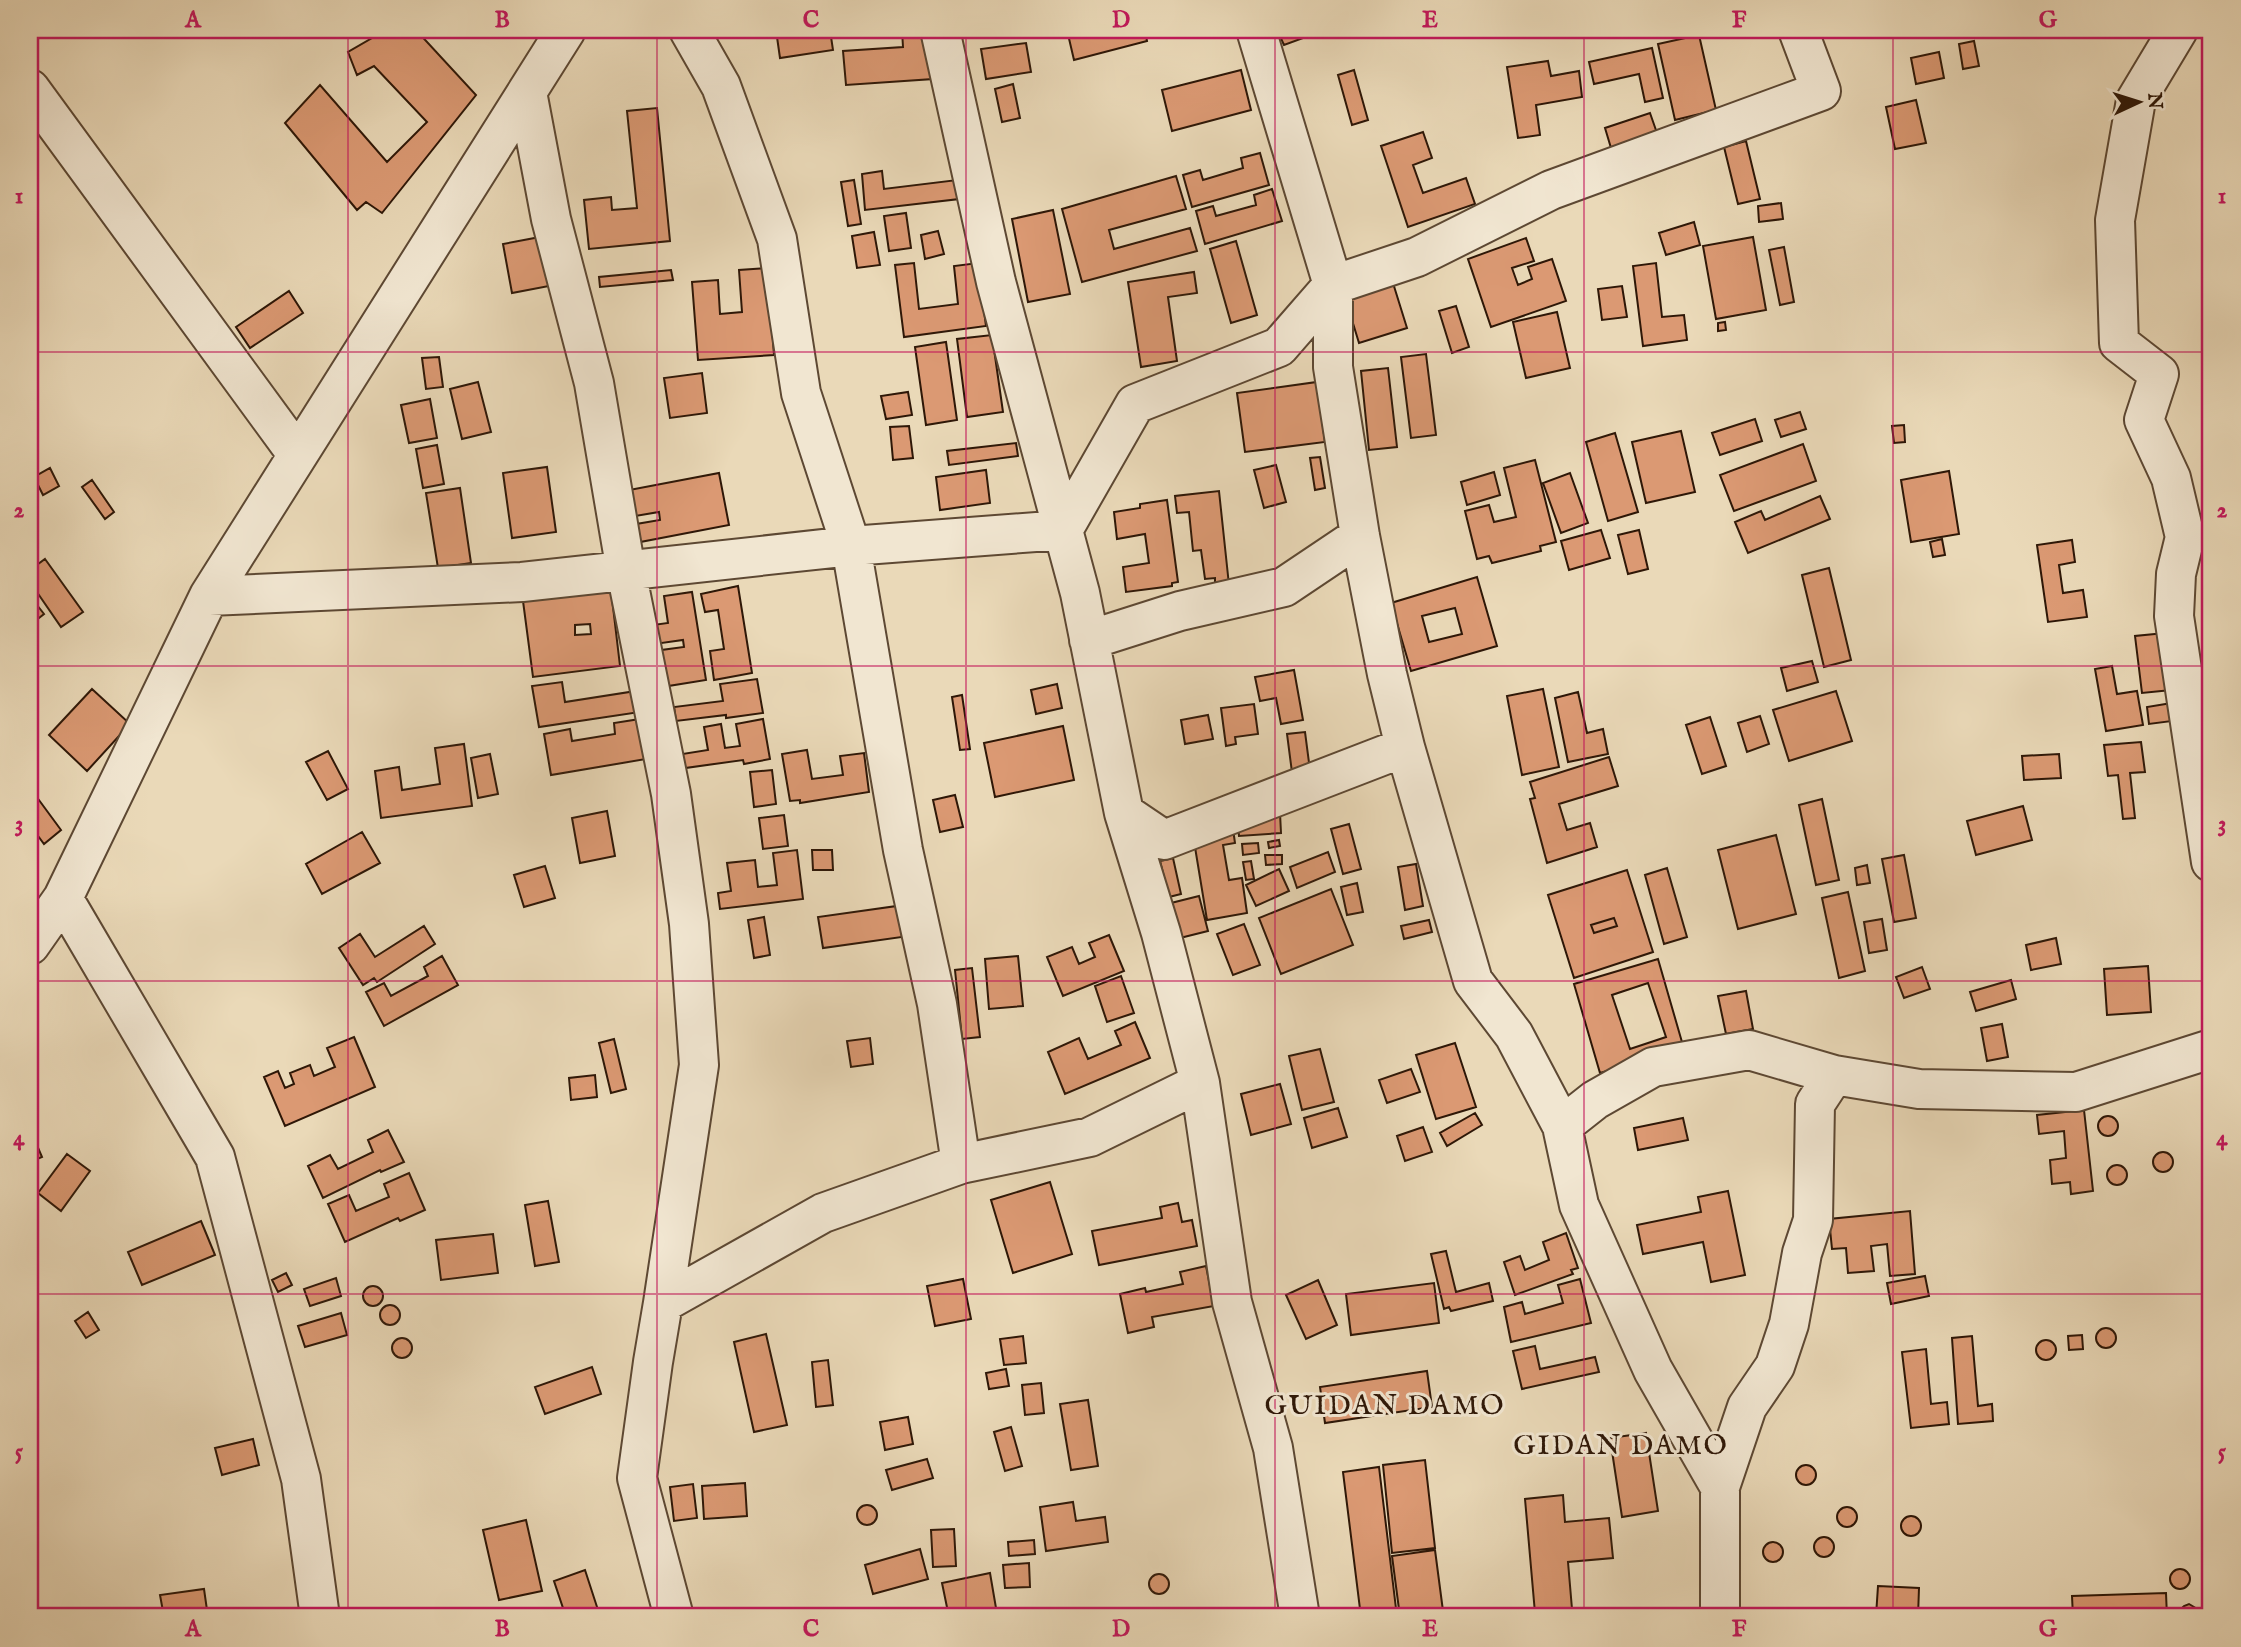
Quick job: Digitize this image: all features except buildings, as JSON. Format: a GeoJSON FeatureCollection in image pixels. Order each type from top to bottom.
{"type":"FeatureCollection","features":[{"type":"Feature","properties":{"kind":"street"},"geometry":{"type":"LineString","coordinates":[[30,945],[63,898],[209,596],[566,30]]}},
{"type":"Feature","properties":{"kind":"street"},"geometry":{"type":"LineString","coordinates":[[689,30],[721,86],[777,239],[801,393],[851,546],[903,850],[937,1004],[961,1164]]}},
{"type":"Feature","properties":{"kind":"street"},"geometry":{"type":"LineString","coordinates":[[940,30],[996,282],[1080,593],[1124,813],[1161,933],[1200,1083],[1232,1302],[1273,1448],[1300,1617]]}},
{"type":"Feature","properties":{"kind":"street"},"geometry":{"type":"LineString","coordinates":[[1256,30],[1333,285],[1333,367],[1360,536],[1387,674],[1405,747],[1473,981],[1514,1035],[1562,1126],[1579,1205],[1653,1370],[1720,1487]]}},
{"type":"Feature","properties":{"kind":"street"},"geometry":{"type":"LineString","coordinates":[[1063,530],[1135,404],[1279,347],[1333,285],[1417,257],[1551,190],[1821,91],[1798,30]]}},
{"type":"Feature","properties":{"kind":"street"},"geometry":{"type":"LineString","coordinates":[[2178,30],[2136,100],[2115,220],[2119,343],[2159,374],[2144,420],[2171,478],[2185,537],[2176,574],[2174,616],[2211,862]]}},
{"type":"Feature","properties":{"kind":"street"},"geometry":{"type":"LineString","coordinates":[[30,89],[297,454]]}},
{"type":"Feature","properties":{"kind":"street"},"geometry":{"type":"LineString","coordinates":[[527,92],[551,219],[594,383],[626,571],[671,794],[689,924],[699,1065],[637,1478],[674,1617]]}},
{"type":"Feature","properties":{"kind":"street"},"geometry":{"type":"LineString","coordinates":[[209,596],[523,582],[851,546],[1063,530]]}},
{"type":"Feature","properties":{"kind":"street"},"geometry":{"type":"LineString","coordinates":[[1089,640],[1180,611],[1284,587],[1360,536]]}},
{"type":"Feature","properties":{"kind":"street"},"geometry":{"type":"LineString","coordinates":[[1124,813],[1164,840],[1405,747]]}},
{"type":"Feature","properties":{"kind":"street"},"geometry":{"type":"LineString","coordinates":[[63,898],[215,1157],[301,1479],[320,1617]]}},
{"type":"Feature","properties":{"kind":"street"},"geometry":{"type":"LineString","coordinates":[[1562,1126],[1595,1100],[1653,1067],[1749,1050],[1834,1075],[1919,1089],[2076,1092],[2211,1049]]}},
{"type":"Feature","properties":{"kind":"street"},"geometry":{"type":"LineString","coordinates":[[1720,1617],[1720,1487],[1747,1407],[1775,1366],[1789,1324],[1802,1253],[1813,1220],[1815,1104],[1834,1075]]}},
{"type":"Feature","properties":{"kind":"street"},"geometry":{"type":"LineString","coordinates":[[663,1303],[823,1213],[961,1164],[1090,1137],[1200,1083]]}},
{"type":"Feature","properties":{"kind":"district","name":"GUIDAN DAMO"},"geometry":{"type":"Point","coordinates":[1385,1406]}},
{"type":"Feature","properties":{"kind":"district","name":"GIDAN DAMO"},"geometry":{"type":"Point","coordinates":[1621,1446]}}]}
